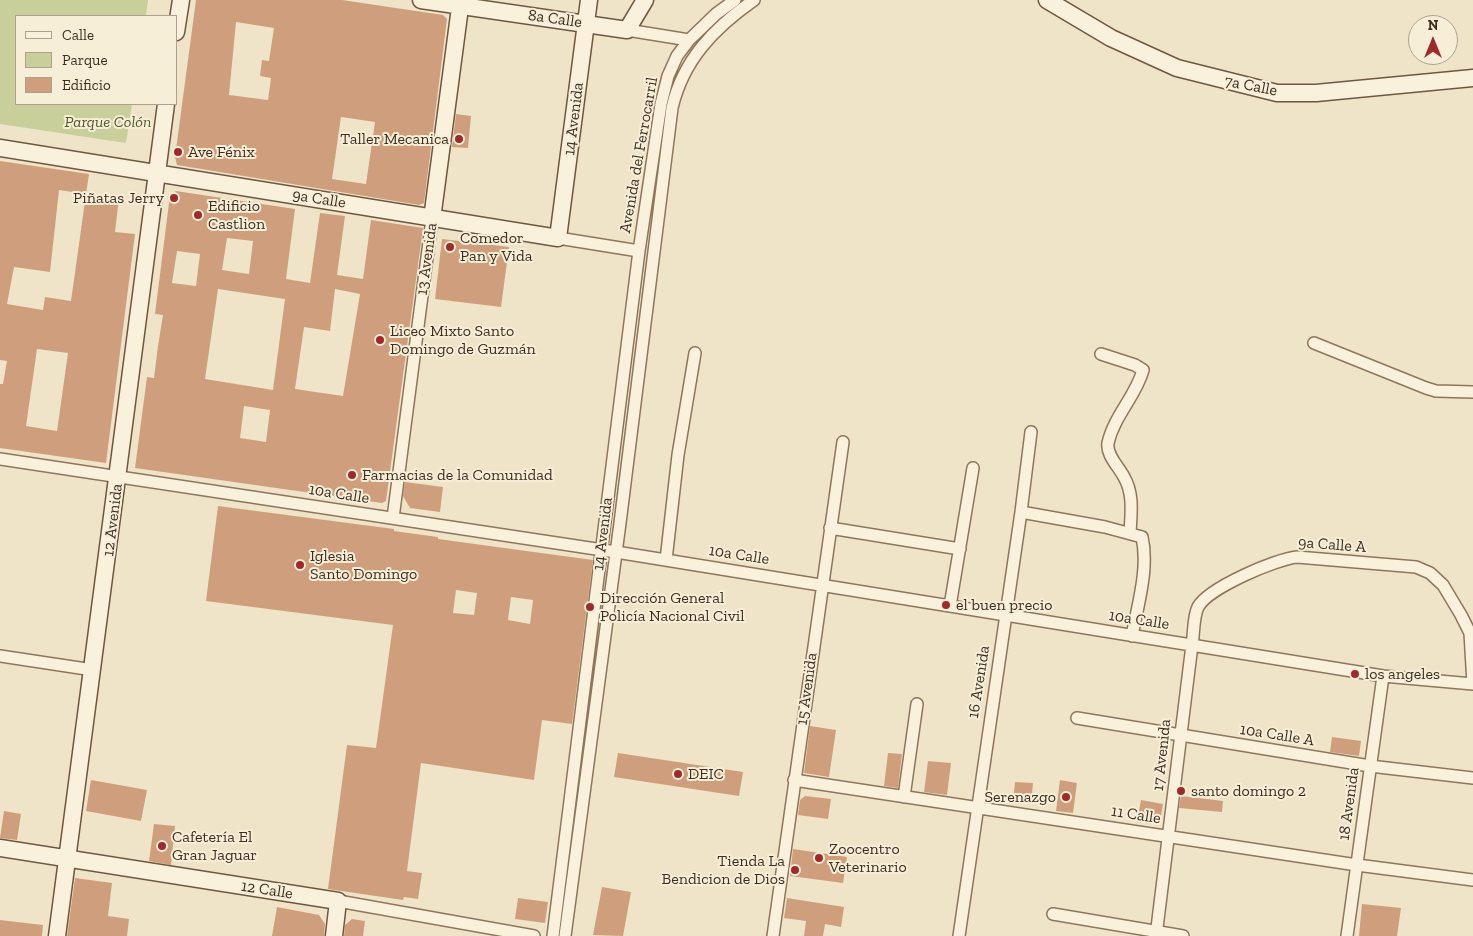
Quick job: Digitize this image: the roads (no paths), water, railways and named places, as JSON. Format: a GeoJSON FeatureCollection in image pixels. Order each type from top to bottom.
{"type":"FeatureCollection","features":[{"type":"Feature","properties":{"kind":"street"},"geometry":{"type":"LineString","coordinates":[[178,19],[181,0]]}},
{"type":"Feature","properties":{"kind":"street","name":"8a Calle"},"geometry":{"type":"LineString","coordinates":[[421,0],[460,3],[689,40]]}},
{"type":"Feature","properties":{"kind":"street","name":"14 Avenida"},"geometry":{"type":"LineString","coordinates":[[558,238],[589,0]]}},
{"type":"Feature","properties":{"kind":"street"},"geometry":{"type":"LineString","coordinates":[[627,30],[645,0]]}},
{"type":"Feature","properties":{"kind":"street","name":"Avenida del Ferrocarril"},"geometry":{"type":"LineString","coordinates":[[639,251],[666,85],[677,56],[689,40],[716,14],[735,0]]}},
{"type":"Feature","properties":{"kind":"street","name":"14 Avenida"},"geometry":{"type":"LineString","coordinates":[[565,936],[675,95],[700,47],[732,15],[754,0]]}},
{"type":"Feature","properties":{"kind":"street","name":"7a Calle"},"geometry":{"type":"LineString","coordinates":[[1051,1],[1111,38],[1177,68],[1277,93],[1316,93],[1473,78]]}},
{"type":"Feature","properties":{"kind":"street","name":"13 Avenida"},"geometry":{"type":"LineString","coordinates":[[393,518],[460,3]]}},
{"type":"Feature","properties":{"kind":"street","name":"12 Avenida"},"geometry":{"type":"LineString","coordinates":[[57,936],[166,105]]}},
{"type":"Feature","properties":{"kind":"street","name":"9a Calle"},"geometry":{"type":"LineString","coordinates":[[0,148],[639,251]]}},
{"type":"Feature","properties":{"kind":"street","name":"14 Avenida"},"geometry":{"type":"LineString","coordinates":[[553,936],[639,251]]}},
{"type":"Feature","properties":{"kind":"street"},"geometry":{"type":"LineString","coordinates":[[1314,343],[1426,388],[1473,392]]}},
{"type":"Feature","properties":{"kind":"street"},"geometry":{"type":"LineString","coordinates":[[666,560],[678,456],[695,353]]}},
{"type":"Feature","properties":{"kind":"street"},"geometry":{"type":"LineString","coordinates":[[1101,354],[1135,365],[1143,370],[1140,381],[1115,426],[1108,444],[1110,456],[1125,478],[1132,497],[1130,533]]}},
{"type":"Feature","properties":{"kind":"street","name":"16 Avenida"},"geometry":{"type":"LineString","coordinates":[[959,936],[1031,432]]}},
{"type":"Feature","properties":{"kind":"street","name":"15 Avenida"},"geometry":{"type":"LineString","coordinates":[[773,936],[843,442]]}},
{"type":"Feature","properties":{"kind":"street","name":"10a Calle"},"geometry":{"type":"LineString","coordinates":[[0,459],[616,552],[1383,676],[1473,684]]}},
{"type":"Feature","properties":{"kind":"street"},"geometry":{"type":"LineString","coordinates":[[950,606],[972,468]]}},
{"type":"Feature","properties":{"kind":"street"},"geometry":{"type":"LineString","coordinates":[[1021,512],[1142,537],[1144,550],[1143,566],[1132,636]]}},
{"type":"Feature","properties":{"kind":"street"},"geometry":{"type":"LineString","coordinates":[[830,528],[960,549]]}},
{"type":"Feature","properties":{"kind":"street","name":"9a Calle A"},"geometry":{"type":"LineString","coordinates":[[1221,589],[1267,564],[1297,557],[1416,567],[1430,573],[1443,585],[1470,633],[1473,684]]}},
{"type":"Feature","properties":{"kind":"street","name":"17 Avenida"},"geometry":{"type":"LineString","coordinates":[[1156,934],[1170,837],[1180,735],[1198,607],[1209,596],[1221,589]]}},
{"type":"Feature","properties":{"kind":"street"},"geometry":{"type":"LineString","coordinates":[[0,656],[93,670]]}},
{"type":"Feature","properties":{"kind":"street","name":"18 Avenida"},"geometry":{"type":"LineString","coordinates":[[1348,936],[1383,676]]}},
{"type":"Feature","properties":{"kind":"street"},"geometry":{"type":"LineString","coordinates":[[904,797],[918,704]]}},
{"type":"Feature","properties":{"kind":"street","name":"10a Calle A"},"geometry":{"type":"LineString","coordinates":[[1076,718],[1370,766],[1473,778]]}},
{"type":"Feature","properties":{"kind":"street","name":"11 Calle"},"geometry":{"type":"LineString","coordinates":[[794,780],[1357,865],[1473,880]]}},
{"type":"Feature","properties":{"kind":"street","name":"12 Calle"},"geometry":{"type":"LineString","coordinates":[[0,848],[338,901],[534,936]]}},
{"type":"Feature","properties":{"kind":"street"},"geometry":{"type":"LineString","coordinates":[[334,936],[338,901]]}},
{"type":"Feature","properties":{"kind":"street"},"geometry":{"type":"LineString","coordinates":[[1053,914],[1156,934],[1183,936]]}},
{"type":"Feature","properties":{"kind":"place","name":"Taller Mecanica"},"geometry":{"type":"Point","coordinates":[459,139]}},
{"type":"Feature","properties":{"kind":"place","name":"Ave Fénix"},"geometry":{"type":"Point","coordinates":[178,152]}},
{"type":"Feature","properties":{"kind":"place","name":"Piñatas Jerry"},"geometry":{"type":"Point","coordinates":[174,198]}},
{"type":"Feature","properties":{"kind":"place","name":"Edificio Castlion"},"geometry":{"type":"Point","coordinates":[198,215]}},
{"type":"Feature","properties":{"kind":"place","name":"Comedor Pan y Vida"},"geometry":{"type":"Point","coordinates":[450,247]}},
{"type":"Feature","properties":{"kind":"place","name":"Liceo Mixto Santo Domingo de Guzmán"},"geometry":{"type":"Point","coordinates":[380,340]}},
{"type":"Feature","properties":{"kind":"place","name":"Farmacias de la Comunidad"},"geometry":{"type":"Point","coordinates":[352,475]}},
{"type":"Feature","properties":{"kind":"place","name":"Iglesia Santo Domingo"},"geometry":{"type":"Point","coordinates":[300,565]}},
{"type":"Feature","properties":{"kind":"place","name":"el buen precio"},"geometry":{"type":"Point","coordinates":[946,605]}},
{"type":"Feature","properties":{"kind":"place","name":"Dirección General Policía Nacional Civil"},"geometry":{"type":"Point","coordinates":[590,607]}},
{"type":"Feature","properties":{"kind":"place","name":"los angeles"},"geometry":{"type":"Point","coordinates":[1355,674]}},
{"type":"Feature","properties":{"kind":"place","name":"DEIC"},"geometry":{"type":"Point","coordinates":[678,774]}},
{"type":"Feature","properties":{"kind":"place","name":"santo domingo 2"},"geometry":{"type":"Point","coordinates":[1181,791]}},
{"type":"Feature","properties":{"kind":"place","name":"Serenazgo"},"geometry":{"type":"Point","coordinates":[1066,797]}},
{"type":"Feature","properties":{"kind":"place","name":"Cafetería El Gran Jaguar"},"geometry":{"type":"Point","coordinates":[162,846]}},
{"type":"Feature","properties":{"kind":"place","name":"Zoocentro Veterinario"},"geometry":{"type":"Point","coordinates":[819,858]}},
{"type":"Feature","properties":{"kind":"place","name":"Tienda La Bendicion de Dios"},"geometry":{"type":"Point","coordinates":[795,870]}},
{"type":"Feature","properties":{"kind":"park label","name":"Parque Colón"},"geometry":{"type":"Point","coordinates":[108,122]}}]}
